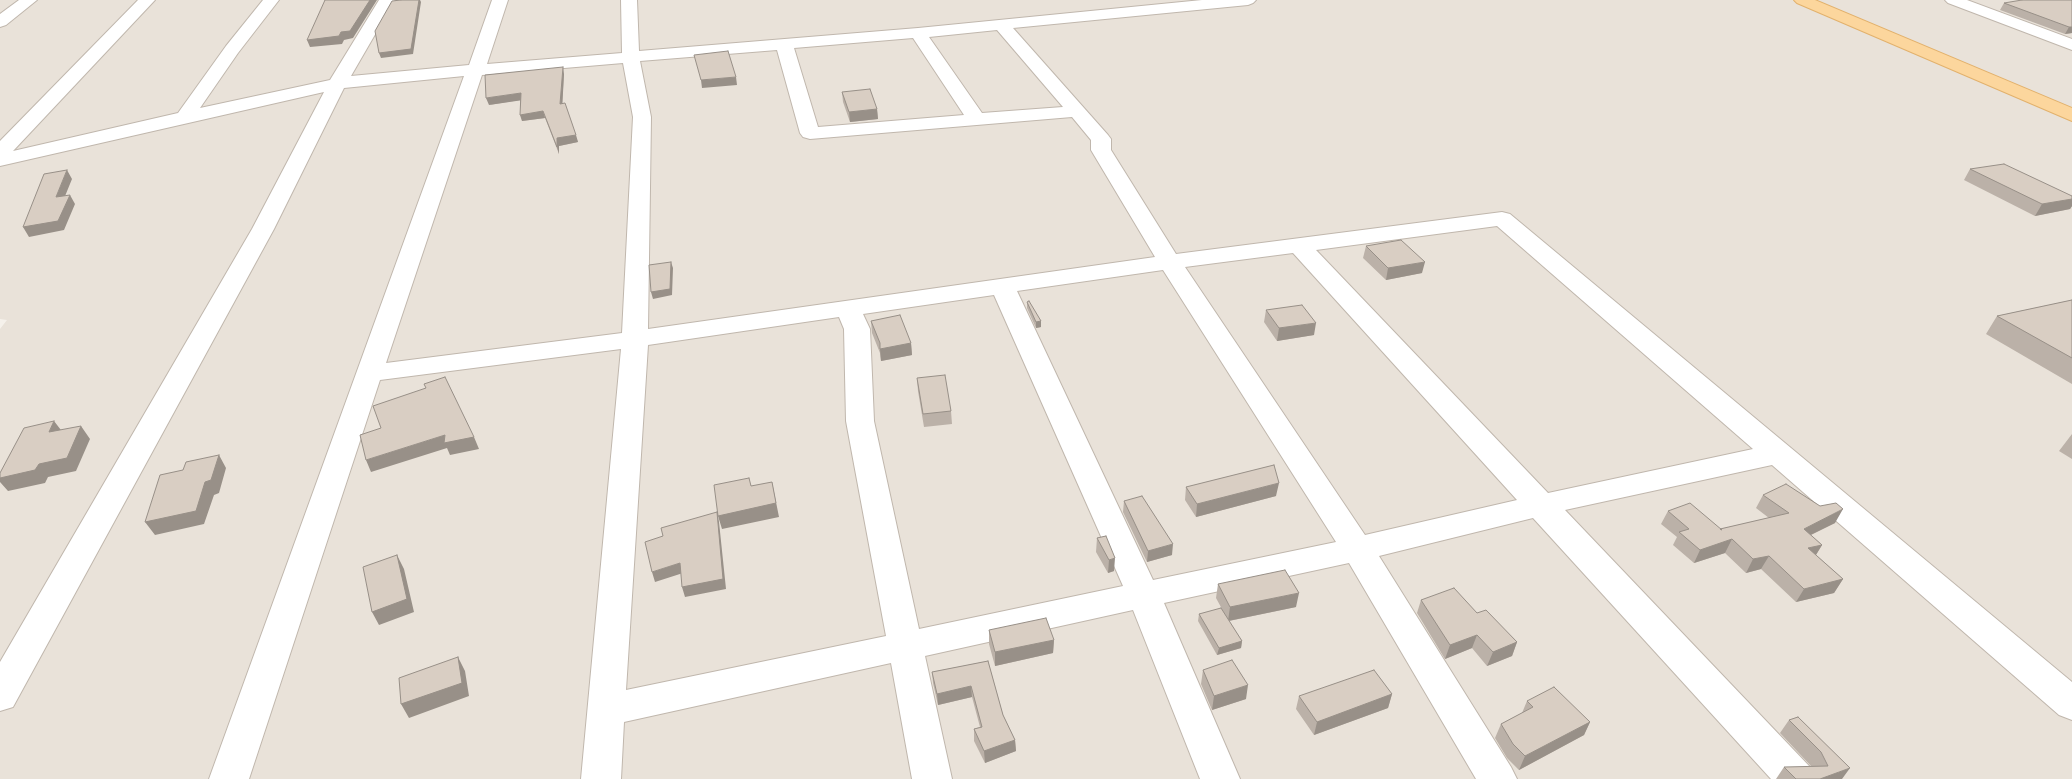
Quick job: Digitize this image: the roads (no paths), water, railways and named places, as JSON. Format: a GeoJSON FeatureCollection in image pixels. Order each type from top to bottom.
{"type":"FeatureCollection","features":[{"type":"Feature","properties":{"kind":"main road"},"geometry":{"type":"LineString","coordinates":[[1802,0],[2072,115]]}},
{"type":"Feature","properties":{"kind":"street"},"geometry":{"type":"LineString","coordinates":[[0,22],[29,0]]}},
{"type":"Feature","properties":{"kind":"street"},"geometry":{"type":"LineString","coordinates":[[0,153],[148,0]]}},
{"type":"Feature","properties":{"kind":"street"},"geometry":{"type":"LineString","coordinates":[[185,117],[232,50],[271,0]]}},
{"type":"Feature","properties":{"kind":"street"},"geometry":{"type":"LineString","coordinates":[[0,696],[263,229],[337,84],[387,0]]}},
{"type":"Feature","properties":{"kind":"street"},"geometry":{"type":"LineString","coordinates":[[229,779],[500,0]]}},
{"type":"Feature","properties":{"kind":"street"},"geometry":{"type":"LineString","coordinates":[[601,779],[634,338],[642,117],[631,57],[629,0]]}},
{"type":"Feature","properties":{"kind":"street"},"geometry":{"type":"LineString","coordinates":[[0,160],[185,117],[358,80],[918,32],[1248,0]]}},
{"type":"Feature","properties":{"kind":"street"},"geometry":{"type":"LineString","coordinates":[[1953,0],[2072,45]]}},
{"type":"Feature","properties":{"kind":"street"},"geometry":{"type":"LineString","coordinates":[[1001,24],[1101,139],[1101,150],[1170,262],[1358,549],[1497,779]]}},
{"type":"Feature","properties":{"kind":"street"},"geometry":{"type":"LineString","coordinates":[[918,32],[977,120]]}},
{"type":"Feature","properties":{"kind":"street"},"geometry":{"type":"LineString","coordinates":[[784,44],[810,133],[1077,111]]}},
{"type":"Feature","properties":{"kind":"street"},"geometry":{"type":"LineString","coordinates":[[369,373],[634,338],[1170,262],[1502,219],[2072,704]]}},
{"type":"Feature","properties":{"kind":"street"},"geometry":{"type":"LineString","coordinates":[[1298,245],[1796,779]]}},
{"type":"Feature","properties":{"kind":"street"},"geometry":{"type":"LineString","coordinates":[[1002,286],[1143,596],[1220,779]]}},
{"type":"Feature","properties":{"kind":"street"},"geometry":{"type":"LineString","coordinates":[[848,308],[857,329],[860,421],[932,779]]}},
{"type":"Feature","properties":{"kind":"street"},"geometry":{"type":"LineString","coordinates":[[606,710],[1143,596],[1778,454]]}}]}
